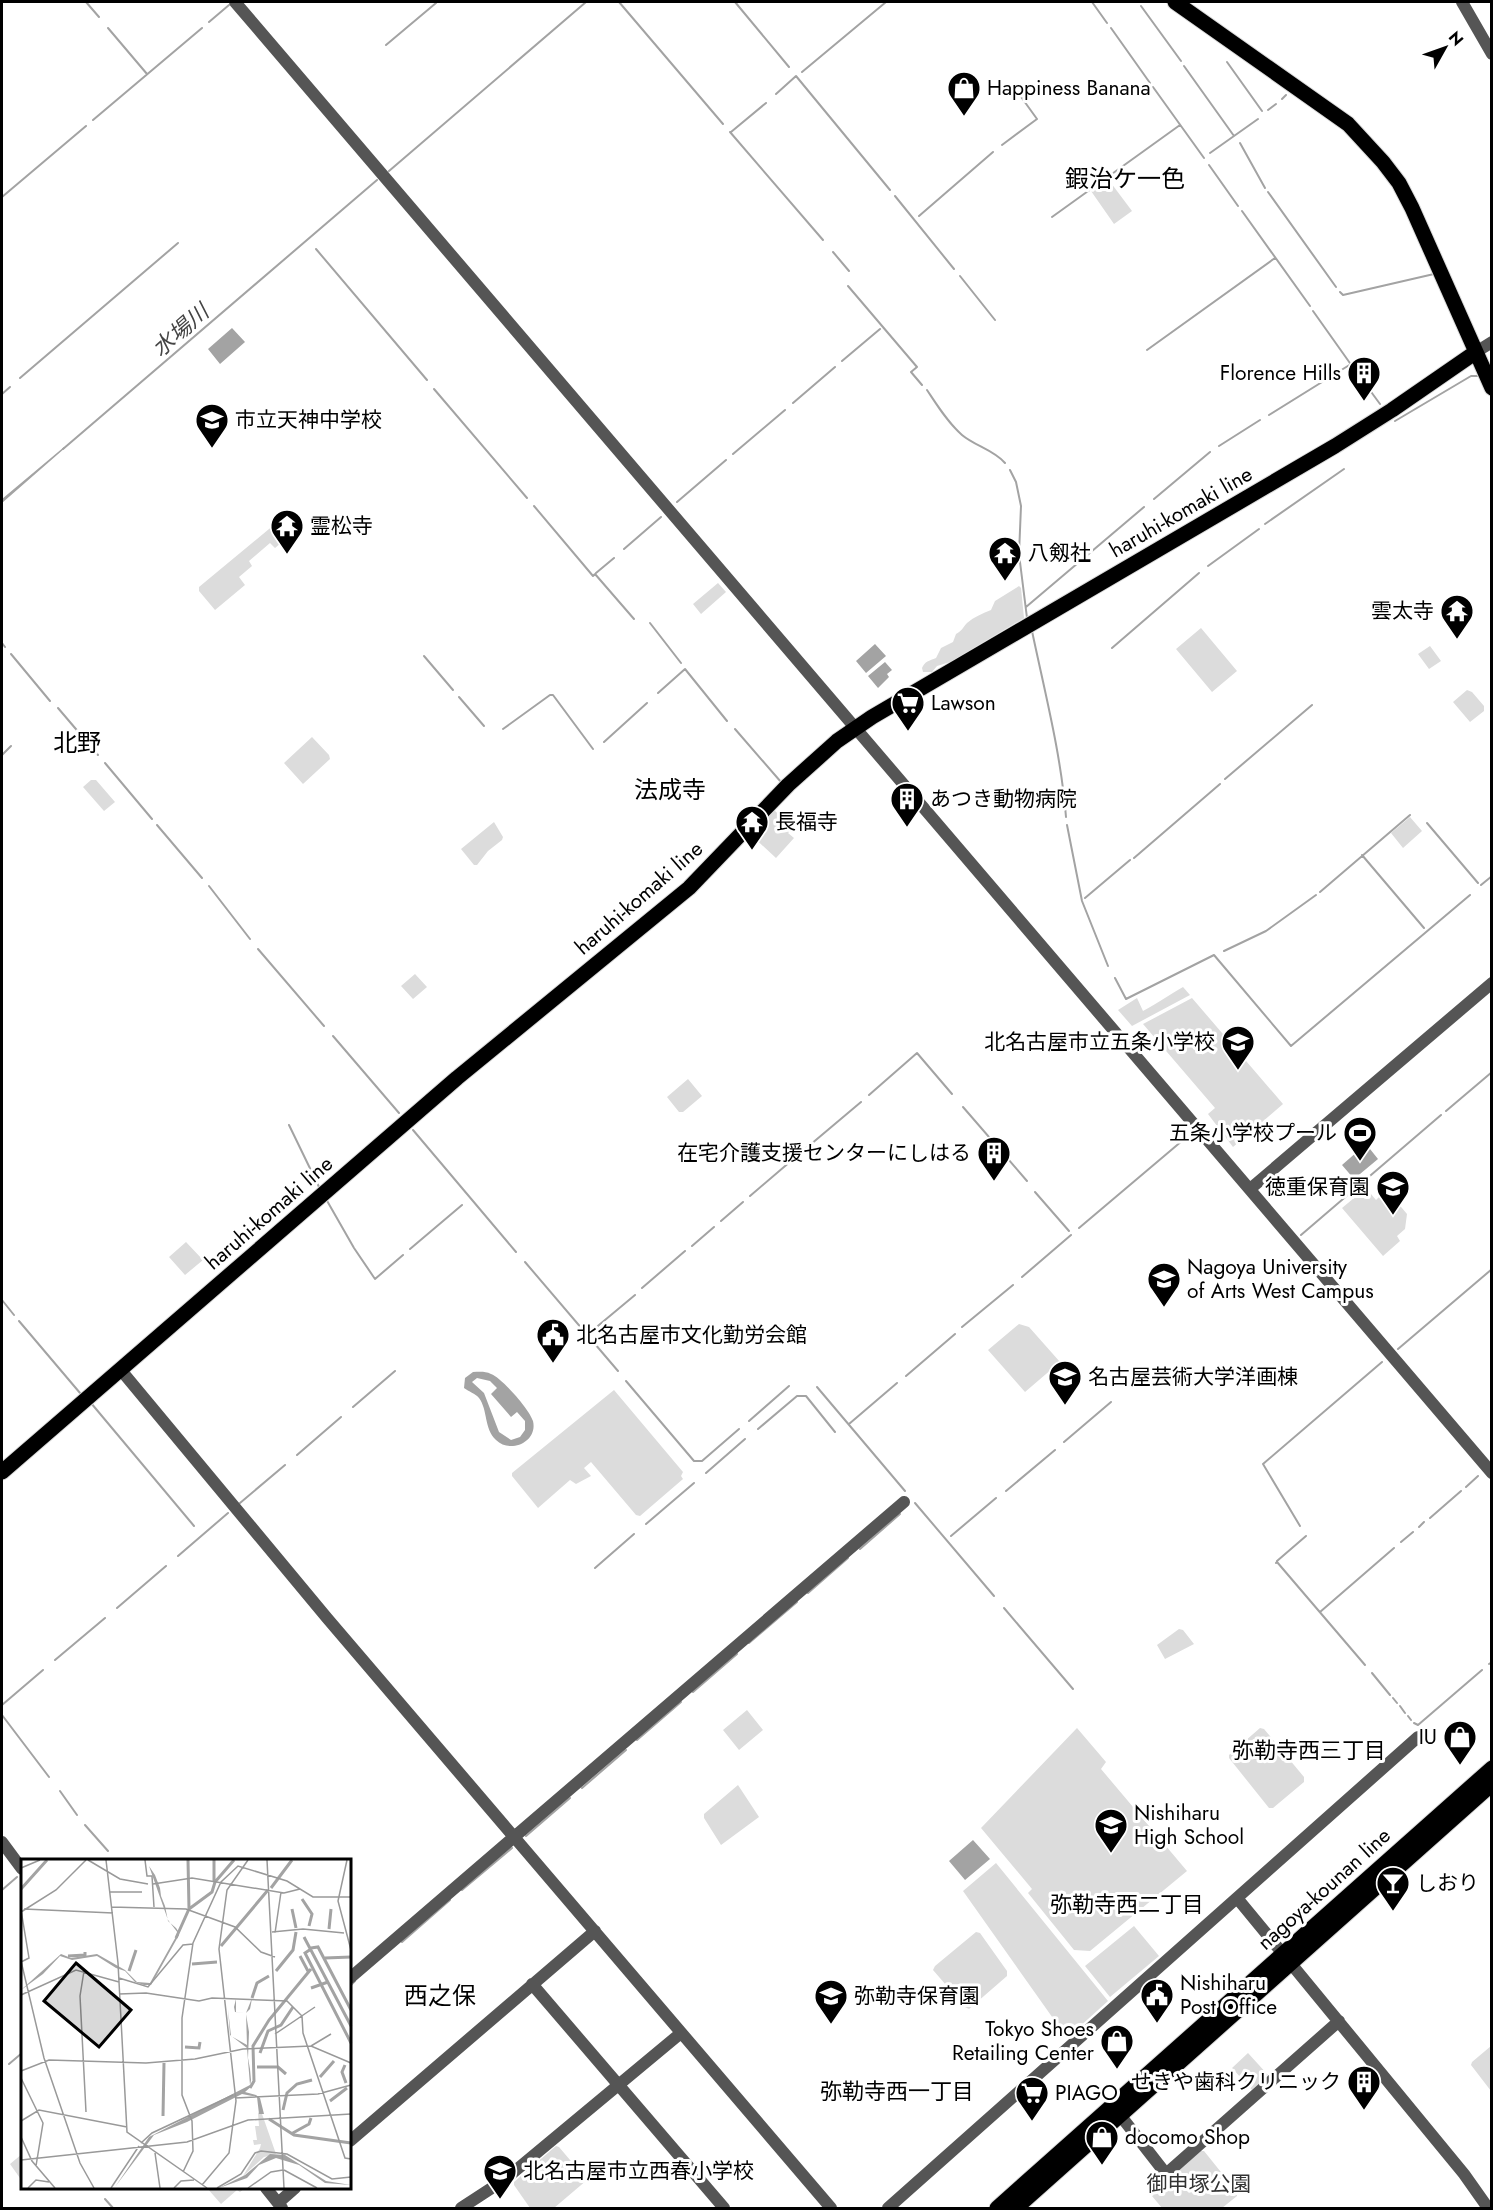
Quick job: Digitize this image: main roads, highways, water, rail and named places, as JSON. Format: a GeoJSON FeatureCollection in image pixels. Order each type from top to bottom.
{"type":"FeatureCollection","features":[{"type":"Feature","properties":{"kind":"main road"},"geometry":{"type":"LineString","coordinates":[[1175,2],[1348,123],[1380,157],[1399,183],[1412,208],[1491,388]]}},
{"type":"Feature","properties":{"kind":"main road","name":"haruhi-komaki line"},"geometry":{"type":"LineString","coordinates":[[2,1472],[497,1044],[689,888],[817,757],[856,728],[1335,446],[1476,352]]}},
{"type":"Feature","properties":{"kind":"main road","name":"nagoya-kounan line"},"geometry":{"type":"LineString","coordinates":[[1016,2208],[1120,2115],[1491,1768]]}},
{"type":"Feature","properties":{"kind":"main road","name":"nagoya-kounan line"},"geometry":{"type":"LineString","coordinates":[[997,2208],[1491,1784]]}},
{"type":"Feature","properties":{"kind":"waterway"},"geometry":{"type":"LineString","coordinates":[[86,2],[99,17]]}},
{"type":"Feature","properties":{"kind":"waterway","name":"水場川"},"geometry":{"type":"LineString","coordinates":[[389,171],[586,2]]}},
{"type":"Feature","properties":{"kind":"waterway"},"geometry":{"type":"LineString","coordinates":[[619,2],[723,124]]}},
{"type":"Feature","properties":{"kind":"waterway"},"geometry":{"type":"LineString","coordinates":[[735,2],[789,67]]}},
{"type":"Feature","properties":{"kind":"waterway"},"geometry":{"type":"LineString","coordinates":[[802,72],[886,2]]}},
{"type":"Feature","properties":{"kind":"waterway"},"geometry":{"type":"LineString","coordinates":[[1092,2],[1107,23]]}},
{"type":"Feature","properties":{"kind":"waterway"},"geometry":{"type":"LineString","coordinates":[[386,45],[436,3]]}},
{"type":"Feature","properties":{"kind":"waterway"},"geometry":{"type":"LineString","coordinates":[[209,22],[229,5]]}},
{"type":"Feature","properties":{"kind":"waterway"},"geometry":{"type":"LineString","coordinates":[[1141,6],[1181,61]]}},
{"type":"Feature","properties":{"kind":"waterway"},"geometry":{"type":"LineString","coordinates":[[108,28],[147,74]]}},
{"type":"Feature","properties":{"kind":"waterway"},"geometry":{"type":"LineString","coordinates":[[93,120],[202,28]]}},
{"type":"Feature","properties":{"kind":"waterway"},"geometry":{"type":"LineString","coordinates":[[1111,28],[1150,83]]}},
{"type":"Feature","properties":{"kind":"waterway"},"geometry":{"type":"LineString","coordinates":[[1227,62],[1262,111]]}},
{"type":"Feature","properties":{"kind":"waterway"},"geometry":{"type":"LineString","coordinates":[[1184,66],[1234,136]]}},
{"type":"Feature","properties":{"kind":"waterway"},"geometry":{"type":"LineString","coordinates":[[776,94],[796,76],[890,190]]}},
{"type":"Feature","properties":{"kind":"waterway"},"geometry":{"type":"LineString","coordinates":[[1153,87],[1204,158]]}},
{"type":"Feature","properties":{"kind":"waterway"},"geometry":{"type":"LineString","coordinates":[[1002,145],[1037,119],[1019,94]]}},
{"type":"Feature","properties":{"kind":"waterway"},"geometry":{"type":"LineString","coordinates":[[1282,99],[1286,95]]}},
{"type":"Feature","properties":{"kind":"waterway"},"geometry":{"type":"LineString","coordinates":[[731,132],[766,103]]}},
{"type":"Feature","properties":{"kind":"waterway"},"geometry":{"type":"LineString","coordinates":[[1268,110],[1276,104]]}},
{"type":"Feature","properties":{"kind":"waterway"},"geometry":{"type":"LineString","coordinates":[[1210,153],[1258,119]]}},
{"type":"Feature","properties":{"kind":"waterway"},"geometry":{"type":"LineString","coordinates":[[1052,217],[1180,125]]}},
{"type":"Feature","properties":{"kind":"waterway"},"geometry":{"type":"LineString","coordinates":[[2,197],[86,126]]}},
{"type":"Feature","properties":{"kind":"waterway"},"geometry":{"type":"LineString","coordinates":[[730,132],[823,240]]}},
{"type":"Feature","properties":{"kind":"waterway"},"geometry":{"type":"LineString","coordinates":[[1240,143],[1265,188]]}},
{"type":"Feature","properties":{"kind":"waterway"},"geometry":{"type":"LineString","coordinates":[[919,216],[993,152]]}},
{"type":"Feature","properties":{"kind":"waterway"},"geometry":{"type":"LineString","coordinates":[[1209,165],[1238,206]]}},
{"type":"Feature","properties":{"kind":"waterway","name":"水場川"},"geometry":{"type":"LineString","coordinates":[[63,449],[377,180]]}},
{"type":"Feature","properties":{"kind":"waterway"},"geometry":{"type":"LineString","coordinates":[[1268,192],[1336,287]]}},
{"type":"Feature","properties":{"kind":"waterway"},"geometry":{"type":"LineString","coordinates":[[895,196],[954,269]]}},
{"type":"Feature","properties":{"kind":"waterway"},"geometry":{"type":"LineString","coordinates":[[1242,211],[1310,306]]}},
{"type":"Feature","properties":{"kind":"waterway"},"geometry":{"type":"LineString","coordinates":[[20,378],[178,243]]}},
{"type":"Feature","properties":{"kind":"waterway"},"geometry":{"type":"LineString","coordinates":[[316,249],[427,380]]}},
{"type":"Feature","properties":{"kind":"waterway"},"geometry":{"type":"LineString","coordinates":[[833,252],[849,271]]}},
{"type":"Feature","properties":{"kind":"waterway"},"geometry":{"type":"LineString","coordinates":[[1147,350],[1275,258]]}},
{"type":"Feature","properties":{"kind":"waterway"},"geometry":{"type":"LineString","coordinates":[[1340,292],[1343,295],[1434,274]]}},
{"type":"Feature","properties":{"kind":"waterway"},"geometry":{"type":"LineString","coordinates":[[960,276],[995,320]]}},
{"type":"Feature","properties":{"kind":"waterway"},"geometry":{"type":"LineString","coordinates":[[848,286],[917,367],[911,372],[922,385]]}},
{"type":"Feature","properties":{"kind":"waterway"},"geometry":{"type":"LineString","coordinates":[[1313,311],[1352,366]]}},
{"type":"Feature","properties":{"kind":"waterway"},"geometry":{"type":"LineString","coordinates":[[842,361],[880,329]]}},
{"type":"Feature","properties":{"kind":"waterway"},"geometry":{"type":"LineString","coordinates":[[1269,415],[1351,364]]}},
{"type":"Feature","properties":{"kind":"waterway"},"geometry":{"type":"LineString","coordinates":[[793,403],[835,367]]}},
{"type":"Feature","properties":{"kind":"waterway"},"geometry":{"type":"LineString","coordinates":[[1355,370],[1380,404]]}},
{"type":"Feature","properties":{"kind":"waterway"},"geometry":{"type":"LineString","coordinates":[[1395,421],[1471,376],[1479,376]]}},
{"type":"Feature","properties":{"kind":"waterway"},"geometry":{"type":"LineString","coordinates":[[2,394],[10,387]]}},
{"type":"Feature","properties":{"kind":"waterway"},"geometry":{"type":"LineString","coordinates":[[434,389],[527,498]]}},
{"type":"Feature","properties":{"kind":"waterway"},"geometry":{"type":"LineString","coordinates":[[927,390],[957,430],[1005,463]]}},
{"type":"Feature","properties":{"kind":"waterway"},"geometry":{"type":"LineString","coordinates":[[733,454],[785,410]]}},
{"type":"Feature","properties":{"kind":"waterway"},"geometry":{"type":"LineString","coordinates":[[1219,446],[1260,420]]}},
{"type":"Feature","properties":{"kind":"waterway"},"geometry":{"type":"LineString","coordinates":[[1154,499],[1210,452]]}},
{"type":"Feature","properties":{"kind":"waterway"},"geometry":{"type":"LineString","coordinates":[[677,502],[726,460]]}},
{"type":"Feature","properties":{"kind":"waterway"},"geometry":{"type":"LineString","coordinates":[[1265,524],[1344,469]]}},
{"type":"Feature","properties":{"kind":"waterway"},"geometry":{"type":"LineString","coordinates":[[1010,470],[1016,482],[1021,506],[1019,554],[1027,618]]}},
{"type":"Feature","properties":{"kind":"waterway"},"geometry":{"type":"LineString","coordinates":[[534,506],[593,576],[595,574],[634,619]]}},
{"type":"Feature","properties":{"kind":"waterway"},"geometry":{"type":"LineString","coordinates":[[1026,607],[1144,507]]}},
{"type":"Feature","properties":{"kind":"waterway"},"geometry":{"type":"LineString","coordinates":[[624,549],[661,517]]}},
{"type":"Feature","properties":{"kind":"waterway"},"geometry":{"type":"LineString","coordinates":[[1208,566],[1259,529]]}},
{"type":"Feature","properties":{"kind":"waterway"},"geometry":{"type":"LineString","coordinates":[[596,573],[614,558]]}},
{"type":"Feature","properties":{"kind":"waterway"},"geometry":{"type":"LineString","coordinates":[[1112,648],[1199,573]]}},
{"type":"Feature","properties":{"kind":"waterway"},"geometry":{"type":"LineString","coordinates":[[650,623],[681,663]]}},
{"type":"Feature","properties":{"kind":"waterway"},"geometry":{"type":"LineString","coordinates":[[1032,631],[1056,747],[1066,817]]}},
{"type":"Feature","properties":{"kind":"waterway"},"geometry":{"type":"LineString","coordinates":[[2,643],[5,647]]}},
{"type":"Feature","properties":{"kind":"waterway"},"geometry":{"type":"LineString","coordinates":[[11,654],[50,701]]}},
{"type":"Feature","properties":{"kind":"waterway"},"geometry":{"type":"LineString","coordinates":[[424,656],[453,690]]}},
{"type":"Feature","properties":{"kind":"waterway"},"geometry":{"type":"LineString","coordinates":[[658,693],[685,669],[727,721]]}},
{"type":"Feature","properties":{"kind":"waterway"},"geometry":{"type":"LineString","coordinates":[[503,729],[553,695],[593,749]]}},
{"type":"Feature","properties":{"kind":"waterway"},"geometry":{"type":"LineString","coordinates":[[459,697],[484,726]]}},
{"type":"Feature","properties":{"kind":"waterway"},"geometry":{"type":"LineString","coordinates":[[604,742],[647,703]]}},
{"type":"Feature","properties":{"kind":"waterway"},"geometry":{"type":"LineString","coordinates":[[1225,779],[1312,705]]}},
{"type":"Feature","properties":{"kind":"waterway"},"geometry":{"type":"LineString","coordinates":[[58,708],[98,755]]}},
{"type":"Feature","properties":{"kind":"waterway"},"geometry":{"type":"LineString","coordinates":[[735,729],[781,782]]}},
{"type":"Feature","properties":{"kind":"waterway"},"geometry":{"type":"LineString","coordinates":[[2,755],[11,746]]}},
{"type":"Feature","properties":{"kind":"waterway"},"geometry":{"type":"LineString","coordinates":[[105,763],[152,819]]}},
{"type":"Feature","properties":{"kind":"waterway"},"geometry":{"type":"LineString","coordinates":[[1134,858],[1220,784]]}},
{"type":"Feature","properties":{"kind":"waterway"},"geometry":{"type":"LineString","coordinates":[[1320,892],[1410,815]]}},
{"type":"Feature","properties":{"kind":"waterway"},"geometry":{"type":"LineString","coordinates":[[1427,823],[1478,883]]}},
{"type":"Feature","properties":{"kind":"waterway"},"geometry":{"type":"LineString","coordinates":[[157,825],[202,878]]}},
{"type":"Feature","properties":{"kind":"waterway"},"geometry":{"type":"LineString","coordinates":[[1067,825],[1082,901],[1108,966]]}},
{"type":"Feature","properties":{"kind":"waterway"},"geometry":{"type":"LineString","coordinates":[[1362,855],[1424,928]]}},
{"type":"Feature","properties":{"kind":"waterway"},"geometry":{"type":"LineString","coordinates":[[1085,898],[1130,860]]}},
{"type":"Feature","properties":{"kind":"waterway"},"geometry":{"type":"LineString","coordinates":[[1481,885],[1492,876]]}},
{"type":"Feature","properties":{"kind":"waterway"},"geometry":{"type":"LineString","coordinates":[[209,886],[250,939]]}},
{"type":"Feature","properties":{"kind":"waterway"},"geometry":{"type":"LineString","coordinates":[[1224,951],[1266,931],[1316,895]]}},
{"type":"Feature","properties":{"kind":"waterway"},"geometry":{"type":"LineString","coordinates":[[1115,978],[1126,999],[1214,955],[1291,1046],[1470,895]]}},
{"type":"Feature","properties":{"kind":"waterway"},"geometry":{"type":"LineString","coordinates":[[258,949],[324,1026]]}},
{"type":"Feature","properties":{"kind":"waterway"},"geometry":{"type":"LineString","coordinates":[[333,1036],[399,1113]]}},
{"type":"Feature","properties":{"kind":"waterway"},"geometry":{"type":"LineString","coordinates":[[869,1095],[917,1053],[952,1094]]}},
{"type":"Feature","properties":{"kind":"waterway"},"geometry":{"type":"LineString","coordinates":[[1446,1111],[1492,1072]]}},
{"type":"Feature","properties":{"kind":"waterway"},"geometry":{"type":"LineString","coordinates":[[804,1150],[861,1102]]}},
{"type":"Feature","properties":{"kind":"waterway"},"geometry":{"type":"LineString","coordinates":[[963,1107],[1027,1181]]}},
{"type":"Feature","properties":{"kind":"waterway"},"geometry":{"type":"LineString","coordinates":[[1301,1235],[1441,1115]]}},
{"type":"Feature","properties":{"kind":"waterway"},"geometry":{"type":"LineString","coordinates":[[289,1125],[320,1189]]}},
{"type":"Feature","properties":{"kind":"waterway"},"geometry":{"type":"LineString","coordinates":[[413,1130],[516,1252]]}},
{"type":"Feature","properties":{"kind":"waterway"},"geometry":{"type":"LineString","coordinates":[[1079,1228],[1189,1135]]}},
{"type":"Feature","properties":{"kind":"waterway"},"geometry":{"type":"LineString","coordinates":[[750,1196],[798,1155]]}},
{"type":"Feature","properties":{"kind":"waterway"},"geometry":{"type":"LineString","coordinates":[[1035,1192],[1069,1231]]}},
{"type":"Feature","properties":{"kind":"waterway"},"geometry":{"type":"LineString","coordinates":[[326,1199],[375,1279],[403,1255]]}},
{"type":"Feature","properties":{"kind":"waterway"},"geometry":{"type":"LineString","coordinates":[[721,1221],[743,1202]]}},
{"type":"Feature","properties":{"kind":"waterway"},"geometry":{"type":"LineString","coordinates":[[410,1249],[462,1205]]}},
{"type":"Feature","properties":{"kind":"waterway"},"geometry":{"type":"LineString","coordinates":[[692,1246],[714,1227]]}},
{"type":"Feature","properties":{"kind":"waterway"},"geometry":{"type":"LineString","coordinates":[[1022,1277],[1071,1235]]}},
{"type":"Feature","properties":{"kind":"waterway"},"geometry":{"type":"LineString","coordinates":[[642,1288],[685,1251]]}},
{"type":"Feature","properties":{"kind":"waterway"},"geometry":{"type":"LineString","coordinates":[[525,1262],[618,1371]]}},
{"type":"Feature","properties":{"kind":"waterway"},"geometry":{"type":"LineString","coordinates":[[1398,1349],[1492,1269]]}},
{"type":"Feature","properties":{"kind":"waterway"},"geometry":{"type":"LineString","coordinates":[[962,1327],[1013,1285]]}},
{"type":"Feature","properties":{"kind":"waterway"},"geometry":{"type":"LineString","coordinates":[[587,1335],[635,1295]]}},
{"type":"Feature","properties":{"kind":"waterway"},"geometry":{"type":"LineString","coordinates":[[2,1300],[14,1315]]}},
{"type":"Feature","properties":{"kind":"waterway"},"geometry":{"type":"LineString","coordinates":[[19,1321],[80,1393]]}},
{"type":"Feature","properties":{"kind":"waterway"},"geometry":{"type":"LineString","coordinates":[[906,1376],[955,1334]]}},
{"type":"Feature","properties":{"kind":"waterway"},"geometry":{"type":"LineString","coordinates":[[1300,1526],[1263,1464],[1382,1362]]}},
{"type":"Feature","properties":{"kind":"waterway"},"geometry":{"type":"LineString","coordinates":[[353,1407],[395,1371]]}},
{"type":"Feature","properties":{"kind":"waterway"},"geometry":{"type":"LineString","coordinates":[[626,1381],[694,1461],[702,1461],[739,1429]]}},
{"type":"Feature","properties":{"kind":"waterway"},"geometry":{"type":"LineString","coordinates":[[849,1424],[897,1383]]}},
{"type":"Feature","properties":{"kind":"waterway"},"geometry":{"type":"LineString","coordinates":[[749,1421],[789,1386]]}},
{"type":"Feature","properties":{"kind":"waterway"},"geometry":{"type":"LineString","coordinates":[[817,1387],[905,1491]]}},
{"type":"Feature","properties":{"kind":"waterway"},"geometry":{"type":"LineString","coordinates":[[758,1429],[797,1396],[806,1396],[835,1432]]}},
{"type":"Feature","properties":{"kind":"waterway"},"geometry":{"type":"LineString","coordinates":[[1064,1442],[1111,1402]]}},
{"type":"Feature","properties":{"kind":"waterway"},"geometry":{"type":"LineString","coordinates":[[91,1403],[194,1526]]}},
{"type":"Feature","properties":{"kind":"waterway"},"geometry":{"type":"LineString","coordinates":[[297,1455],[341,1417]]}},
{"type":"Feature","properties":{"kind":"waterway"},"geometry":{"type":"LineString","coordinates":[[706,1473],[745,1439]]}},
{"type":"Feature","properties":{"kind":"waterway"},"geometry":{"type":"LineString","coordinates":[[1006,1491],[1055,1450]]}},
{"type":"Feature","properties":{"kind":"waterway"},"geometry":{"type":"LineString","coordinates":[[240,1503],[285,1465]]}},
{"type":"Feature","properties":{"kind":"waterway"},"geometry":{"type":"LineString","coordinates":[[1466,1487],[1478,1476]]}},
{"type":"Feature","properties":{"kind":"waterway"},"geometry":{"type":"LineString","coordinates":[[646,1524],[694,1483]]}},
{"type":"Feature","properties":{"kind":"waterway"},"geometry":{"type":"LineString","coordinates":[[1430,1518],[1461,1491]]}},
{"type":"Feature","properties":{"kind":"waterway"},"geometry":{"type":"LineString","coordinates":[[951,1536],[996,1498]]}},
{"type":"Feature","properties":{"kind":"waterway"},"geometry":{"type":"LineString","coordinates":[[915,1503],[994,1596]]}},
{"type":"Feature","properties":{"kind":"waterway"},"geometry":{"type":"LineString","coordinates":[[178,1556],[228,1513]]}},
{"type":"Feature","properties":{"kind":"waterway"},"geometry":{"type":"LineString","coordinates":[[860,1549],[900,1514]]}},
{"type":"Feature","properties":{"kind":"waterway"},"geometry":{"type":"LineString","coordinates":[[1419,1527],[1424,1522]]}},
{"type":"Feature","properties":{"kind":"waterway"},"geometry":{"type":"LineString","coordinates":[[1401,1542],[1413,1532]]}},
{"type":"Feature","properties":{"kind":"waterway"},"geometry":{"type":"LineString","coordinates":[[595,1568],[634,1534]]}},
{"type":"Feature","properties":{"kind":"waterway"},"geometry":{"type":"LineString","coordinates":[[1277,1561],[1306,1536]]}},
{"type":"Feature","properties":{"kind":"waterway"},"geometry":{"type":"LineString","coordinates":[[1320,1612],[1394,1548]]}},
{"type":"Feature","properties":{"kind":"waterway"},"geometry":{"type":"LineString","coordinates":[[808,1593],[848,1558]]}},
{"type":"Feature","properties":{"kind":"waterway"},"geometry":{"type":"LineString","coordinates":[[1276,1563],[1365,1665]]}},
{"type":"Feature","properties":{"kind":"waterway"},"geometry":{"type":"LineString","coordinates":[[117,1608],[166,1566]]}},
{"type":"Feature","properties":{"kind":"waterway"},"geometry":{"type":"LineString","coordinates":[[749,1643],[797,1602]]}},
{"type":"Feature","properties":{"kind":"waterway"},"geometry":{"type":"LineString","coordinates":[[1004,1608],[1073,1689]]}},
{"type":"Feature","properties":{"kind":"waterway"},"geometry":{"type":"LineString","coordinates":[[55,1660],[105,1618]]}},
{"type":"Feature","properties":{"kind":"waterway"},"geometry":{"type":"LineString","coordinates":[[693,1692],[737,1654]]}},
{"type":"Feature","properties":{"kind":"waterway"},"geometry":{"type":"LineString","coordinates":[[2,1705],[43,1670]]}},
{"type":"Feature","properties":{"kind":"waterway"},"geometry":{"type":"LineString","coordinates":[[1414,1723],[1418,1725],[1482,1670]]}},
{"type":"Feature","properties":{"kind":"waterway"},"geometry":{"type":"LineString","coordinates":[[1372,1673],[1390,1695]]}},
{"type":"Feature","properties":{"kind":"waterway"},"geometry":{"type":"LineString","coordinates":[[1393,1698],[1397,1703]]}},
{"type":"Feature","properties":{"kind":"waterway"},"geometry":{"type":"LineString","coordinates":[[637,1740],[681,1702]]}},
{"type":"Feature","properties":{"kind":"waterway"},"geometry":{"type":"LineString","coordinates":[[1400,1706],[1405,1713]]}},
{"type":"Feature","properties":{"kind":"waterway"},"geometry":{"type":"LineString","coordinates":[[2,1715],[49,1777]]}},
{"type":"Feature","properties":{"kind":"waterway"},"geometry":{"type":"LineString","coordinates":[[1408,1716],[1411,1720]]}},
{"type":"Feature","properties":{"kind":"waterway"},"geometry":{"type":"LineString","coordinates":[[582,1788],[626,1750]]}},
{"type":"Feature","properties":{"kind":"waterway"},"geometry":{"type":"LineString","coordinates":[[60,1791],[77,1815]]}},
{"type":"Feature","properties":{"kind":"waterway"},"geometry":{"type":"LineString","coordinates":[[526,1836],[570,1798]]}},
{"type":"Feature","properties":{"kind":"waterway"},"geometry":{"type":"LineString","coordinates":[[85,1825],[108,1851]]}},
{"type":"Feature","properties":{"kind":"waterway"},"geometry":{"type":"LineString","coordinates":[[462,1890],[512,1848]]}},
{"type":"Feature","properties":{"kind":"waterway"},"geometry":{"type":"LineString","coordinates":[[2,1890],[17,1877]]}},
{"type":"Feature","properties":{"kind":"waterway"},"geometry":{"type":"LineString","coordinates":[[402,1942],[450,1900]]}},
{"type":"Feature","properties":{"kind":"waterway"},"geometry":{"type":"LineString","coordinates":[[351,1985],[355,1981]]}},
{"type":"Feature","properties":{"kind":"waterway"},"geometry":{"type":"LineString","coordinates":[[9,2064],[21,2054]]}},
{"type":"Feature","properties":{"kind":"waterway"},"geometry":{"type":"LineString","coordinates":[[105,2199],[113,2208]]}},
{"type":"Feature","properties":{"kind":"place","name":"Happiness Banana"},"geometry":{"type":"Point","coordinates":[964,117]}},
{"type":"Feature","properties":{"kind":"place","name":"Florence Hills"},"geometry":{"type":"Point","coordinates":[1364,402]}},
{"type":"Feature","properties":{"kind":"place","name":"市立天神中学校"},"geometry":{"type":"Point","coordinates":[212,449]}},
{"type":"Feature","properties":{"kind":"place","name":"霊松寺"},"geometry":{"type":"Point","coordinates":[287,555]}},
{"type":"Feature","properties":{"kind":"place","name":"八剱社"},"geometry":{"type":"Point","coordinates":[1005,582]}},
{"type":"Feature","properties":{"kind":"place","name":"雲太寺"},"geometry":{"type":"Point","coordinates":[1457,640]}},
{"type":"Feature","properties":{"kind":"place","name":"Lawson"},"geometry":{"type":"Point","coordinates":[908,732]}},
{"type":"Feature","properties":{"kind":"place","name":"あつき動物病院"},"geometry":{"type":"Point","coordinates":[907,828]}},
{"type":"Feature","properties":{"kind":"place","name":"長福寺"},"geometry":{"type":"Point","coordinates":[752,851]}},
{"type":"Feature","properties":{"kind":"place","name":"北名古屋市立五条小学校"},"geometry":{"type":"Point","coordinates":[1238,1071]}},
{"type":"Feature","properties":{"kind":"place","name":"五条小学校プール"},"geometry":{"type":"Point","coordinates":[1360,1162]}},
{"type":"Feature","properties":{"kind":"place","name":"在宅介護支援センターにしはる"},"geometry":{"type":"Point","coordinates":[994,1182]}},
{"type":"Feature","properties":{"kind":"place","name":"徳重保育園"},"geometry":{"type":"Point","coordinates":[1393,1216]}},
{"type":"Feature","properties":{"kind":"place","name":"Nagoya University of Arts West Campus"},"geometry":{"type":"Point","coordinates":[1164,1308]}},
{"type":"Feature","properties":{"kind":"place","name":"北名古屋市文化勤労会館"},"geometry":{"type":"Point","coordinates":[553,1364]}},
{"type":"Feature","properties":{"kind":"place","name":"名古屋芸術大学洋画棟"},"geometry":{"type":"Point","coordinates":[1065,1406]}},
{"type":"Feature","properties":{"kind":"place","name":"IU"},"geometry":{"type":"Point","coordinates":[1460,1766]}},
{"type":"Feature","properties":{"kind":"place","name":"Nishiharu High School"},"geometry":{"type":"Point","coordinates":[1111,1854]}},
{"type":"Feature","properties":{"kind":"place","name":"しおり"},"geometry":{"type":"Point","coordinates":[1393,1912]}},
{"type":"Feature","properties":{"kind":"place","name":"Nishiharu Post Office"},"geometry":{"type":"Point","coordinates":[1157,2024]}},
{"type":"Feature","properties":{"kind":"place","name":"弥勒寺保育園"},"geometry":{"type":"Point","coordinates":[831,2025]}},
{"type":"Feature","properties":{"kind":"place","name":"Tokyo Shoes Retailing Center"},"geometry":{"type":"Point","coordinates":[1117,2070]}},
{"type":"Feature","properties":{"kind":"place","name":"せきや歯科クリニック"},"geometry":{"type":"Point","coordinates":[1364,2111]}},
{"type":"Feature","properties":{"kind":"place","name":"PIAGO"},"geometry":{"type":"Point","coordinates":[1032,2122]}},
{"type":"Feature","properties":{"kind":"place","name":"docomo Shop"},"geometry":{"type":"Point","coordinates":[1102,2166]}},
{"type":"Feature","properties":{"kind":"place","name":"北名古屋市立西春小学校"},"geometry":{"type":"Point","coordinates":[500,2200]}},
{"type":"Feature","properties":{"kind":"district","name":"鍜治ケ一色"},"geometry":{"type":"Point","coordinates":[1125,179]}},
{"type":"Feature","properties":{"kind":"district","name":"北野"},"geometry":{"type":"Point","coordinates":[77,743]}},
{"type":"Feature","properties":{"kind":"district","name":"法成寺"},"geometry":{"type":"Point","coordinates":[670,790]}},
{"type":"Feature","properties":{"kind":"district","name":"弥勒寺西三丁目"},"geometry":{"type":"Point","coordinates":[1309,1750]}},
{"type":"Feature","properties":{"kind":"district","name":"弥勒寺西二丁目"},"geometry":{"type":"Point","coordinates":[1127,1904]}},
{"type":"Feature","properties":{"kind":"district","name":"西之保"},"geometry":{"type":"Point","coordinates":[440,1996]}},
{"type":"Feature","properties":{"kind":"district","name":"弥勒寺西一丁目"},"geometry":{"type":"Point","coordinates":[897,2091]}},
{"type":"Feature","properties":{"kind":"park label","name":"御申塚公園"},"geometry":{"type":"Point","coordinates":[1199,2184]}}]}
